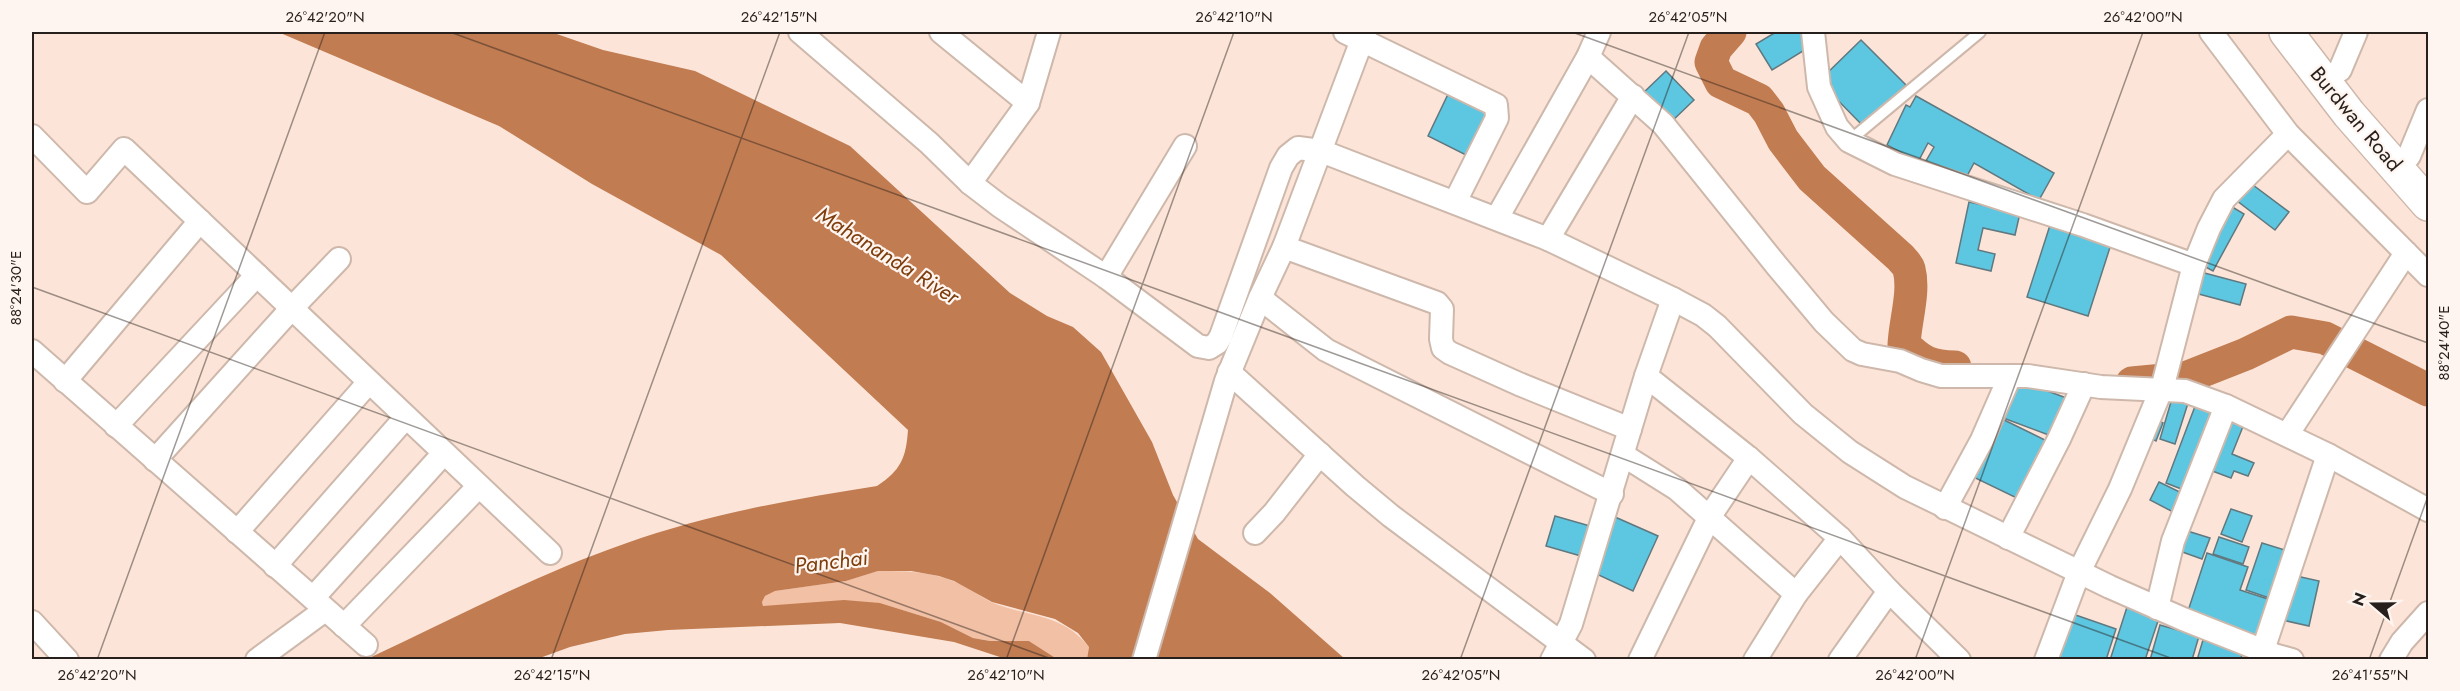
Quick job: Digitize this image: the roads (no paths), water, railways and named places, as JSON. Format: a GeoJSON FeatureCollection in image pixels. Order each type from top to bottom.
{"type":"FeatureCollection","features":[{"type":"Feature","properties":{"kind":"main road","name":"Burdwan Road"},"geometry":{"type":"LineString","coordinates":[[2286,32],[2349,114],[2428,204]]}},
{"type":"Feature","properties":{"kind":"main road","name":"Burdwan Road"},"geometry":{"type":"LineString","coordinates":[[2310,32],[2419,166]]}},
{"type":"Feature","properties":{"kind":"street"},"geometry":{"type":"LineString","coordinates":[[800,32],[929,143],[970,183],[1000,206],[1106,277],[1198,346],[1209,348],[1217,343],[1221,336],[1284,162],[1298,148],[1321,151],[1548,239],[1673,299],[1703,315],[1716,326],[1803,414],[1851,452],[1905,487],[2157,608],[2292,660]]}},
{"type":"Feature","properties":{"kind":"street"},"geometry":{"type":"LineString","coordinates":[[941,32],[1028,103]]}},
{"type":"Feature","properties":{"kind":"street"},"geometry":{"type":"LineString","coordinates":[[970,183],[1028,103],[1049,32]]}},
{"type":"Feature","properties":{"kind":"street"},"geometry":{"type":"LineString","coordinates":[[1497,218],[1588,57],[1599,32]]}},
{"type":"Feature","properties":{"kind":"street"},"geometry":{"type":"LineString","coordinates":[[1813,32],[1819,87],[1837,127],[1850,141],[1895,164],[2083,225],[2194,265]]}},
{"type":"Feature","properties":{"kind":"street"},"geometry":{"type":"LineString","coordinates":[[2211,32],[2288,134],[2428,275]]}},
{"type":"Feature","properties":{"kind":"street"},"geometry":{"type":"LineString","coordinates":[[2340,70],[2356,32]]}},
{"type":"Feature","properties":{"kind":"street"},"geometry":{"type":"LineString","coordinates":[[1144,660],[1227,380],[1260,298],[1284,247],[1321,151],[1357,34],[1496,105],[1497,118],[1455,202]]}},
{"type":"Feature","properties":{"kind":"street"},"geometry":{"type":"LineString","coordinates":[[1588,57],[1663,124],[1824,322],[1853,350],[1862,354],[1900,361],[1941,376],[2028,376],[2084,384],[2164,383],[2226,406],[2287,435],[2428,510]]}},
{"type":"Feature","properties":{"kind":"street"},"geometry":{"type":"LineString","coordinates":[[1548,239],[1632,96]]}},
{"type":"Feature","properties":{"kind":"street"},"geometry":{"type":"LineString","coordinates":[[2419,166],[2428,110]]}},
{"type":"Feature","properties":{"kind":"street"},"geometry":{"type":"LineString","coordinates":[[2046,660],[2079,572],[2120,489],[2164,383],[2194,265],[2224,199],[2288,134]]}},
{"type":"Feature","properties":{"kind":"street"},"geometry":{"type":"LineString","coordinates":[[32,136],[87,192],[124,149],[550,553]]}},
{"type":"Feature","properties":{"kind":"street"},"geometry":{"type":"LineString","coordinates":[[1106,277],[1185,146]]}},
{"type":"Feature","properties":{"kind":"street"},"geometry":{"type":"LineString","coordinates":[[65,381],[200,221]]}},
{"type":"Feature","properties":{"kind":"street"},"geometry":{"type":"LineString","coordinates":[[1284,247],[1437,303],[1442,309],[1443,348],[1450,353],[1630,429]]}},
{"type":"Feature","properties":{"kind":"street"},"geometry":{"type":"LineString","coordinates":[[2287,435],[2406,253]]}},
{"type":"Feature","properties":{"kind":"street"},"geometry":{"type":"LineString","coordinates":[[155,460],[339,259]]}},
{"type":"Feature","properties":{"kind":"street"},"geometry":{"type":"LineString","coordinates":[[116,426],[257,275]]}},
{"type":"Feature","properties":{"kind":"street"},"geometry":{"type":"LineString","coordinates":[[1260,298],[1326,350],[1612,494]]}},
{"type":"Feature","properties":{"kind":"street"},"geometry":{"type":"LineString","coordinates":[[1557,651],[1571,624],[1646,376],[1673,299]]}},
{"type":"Feature","properties":{"kind":"street"},"geometry":{"type":"LineString","coordinates":[[32,351],[366,645]]}},
{"type":"Feature","properties":{"kind":"street"},"geometry":{"type":"LineString","coordinates":[[1646,376],[1749,458],[1840,538],[1889,591],[1935,652],[1959,660]]}},
{"type":"Feature","properties":{"kind":"street"},"geometry":{"type":"LineString","coordinates":[[1945,508],[1982,440],[2010,376]]}},
{"type":"Feature","properties":{"kind":"street"},"geometry":{"type":"LineString","coordinates":[[1227,380],[1320,454],[1391,516],[1557,651],[1584,660]]}},
{"type":"Feature","properties":{"kind":"street"},"geometry":{"type":"LineString","coordinates":[[237,532],[369,382]]}},
{"type":"Feature","properties":{"kind":"street"},"geometry":{"type":"LineString","coordinates":[[2008,538],[2059,440],[2084,384]]}},
{"type":"Feature","properties":{"kind":"street"},"geometry":{"type":"LineString","coordinates":[[2157,608],[2173,541],[2226,406]]}},
{"type":"Feature","properties":{"kind":"street"},"geometry":{"type":"LineString","coordinates":[[275,566],[406,417]]}},
{"type":"Feature","properties":{"kind":"street"},"geometry":{"type":"LineString","coordinates":[[257,660],[319,604],[444,453]]}},
{"type":"Feature","properties":{"kind":"street"},"geometry":{"type":"LineString","coordinates":[[1255,533],[1274,513],[1320,454]]}},
{"type":"Feature","properties":{"kind":"street"},"geometry":{"type":"LineString","coordinates":[[1623,455],[1677,489],[1796,594]]}},
{"type":"Feature","properties":{"kind":"street"},"geometry":{"type":"LineString","coordinates":[[2263,650],[2328,455]]}},
{"type":"Feature","properties":{"kind":"street"},"geometry":{"type":"LineString","coordinates":[[1640,660],[1710,516],[1749,458]]}},
{"type":"Feature","properties":{"kind":"street"},"geometry":{"type":"LineString","coordinates":[[344,626],[479,486]]}},
{"type":"Feature","properties":{"kind":"street"},"geometry":{"type":"LineString","coordinates":[[1755,660],[1796,594],[1840,538]]}},
{"type":"Feature","properties":{"kind":"street"},"geometry":{"type":"LineString","coordinates":[[1840,660],[1889,591]]}},
{"type":"Feature","properties":{"kind":"street"},"geometry":{"type":"LineString","coordinates":[[2391,660],[2402,642],[2428,613]]}},
{"type":"Feature","properties":{"kind":"street"},"geometry":{"type":"LineString","coordinates":[[32,622],[61,658]]}},
{"type":"Feature","properties":{"kind":"lane"},"geometry":{"type":"LineString","coordinates":[[1850,141],[1980,32]]}},
{"type":"Feature","properties":{"kind":"water"},"geometry":{"type":"Polygon","coordinates":[[[278,32],[551,32],[603,50],[695,71],[850,146],[1010,293],[1047,316],[1073,327],[1101,352],[1152,442],[1173,495],[1198,539],[1270,593],[1345,659],[1087,659],[1089,647],[1078,633],[1055,619],[992,602],[954,581],[939,576],[911,571],[878,571],[846,581],[775,591],[765,596],[763,606],[844,600],[880,603],[941,622],[973,638],[990,641],[1029,641],[1057,659],[1006,659],[954,642],[840,623],[625,634],[570,647],[537,659],[367,659],[559,569],[655,533],[718,516],[877,486],[897,469],[901,462],[906,448],[908,430],[721,255],[592,184],[499,126],[278,32]]]}},
{"type":"Feature","properties":{"kind":"waterway"},"geometry":{"type":"LineString","coordinates":[[1730,32],[1716,48],[1711,62],[1721,82],[1759,100],[1769,113],[1783,140],[1812,178],[1907,265],[1911,287],[1904,345],[1927,362],[1939,366],[1955,367]]}},
{"type":"Feature","properties":{"kind":"waterway"},"geometry":{"type":"LineString","coordinates":[[2132,383],[2185,378],[2246,354],[2291,332],[2325,338],[2428,390]]}},
{"type":"Feature","properties":{"kind":"water label","name":"Mahananda River"},"geometry":{"type":"Point","coordinates":[888,255]}},
{"type":"Feature","properties":{"kind":"water label","name":"Panchai"},"geometry":{"type":"Point","coordinates":[831,561]}}]}
